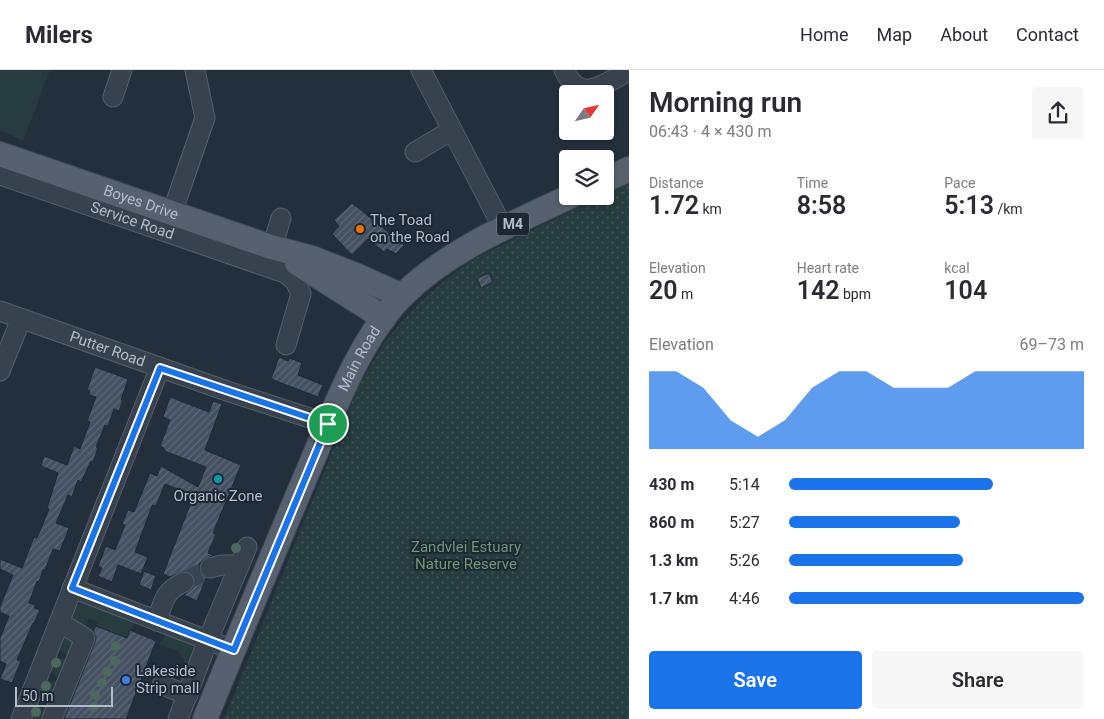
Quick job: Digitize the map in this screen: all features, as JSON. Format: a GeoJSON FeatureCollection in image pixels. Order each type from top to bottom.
{"type":"FeatureCollection","features":[{"type":"Feature","properties":{"kind":"main road","name":"Boyes Drive"},"geometry":{"type":"LineString","coordinates":[[0,154],[172,213],[273,254],[303,268],[384,318]]}},
{"type":"Feature","properties":{"kind":"main road"},"geometry":{"type":"LineString","coordinates":[[614,176],[629,169]]}},
{"type":"Feature","properties":{"kind":"main road","name":"Main Road"},"geometry":{"type":"LineString","coordinates":[[206,719],[345,385],[384,318],[402,296],[439,265],[470,245],[559,202]]}},
{"type":"Feature","properties":{"kind":"main road","name":"Boyes Drive"},"geometry":{"type":"LineString","coordinates":[[273,254],[312,258],[402,296]]}},
{"type":"Feature","properties":{"kind":"street"},"geometry":{"type":"LineString","coordinates":[[113,97],[122,70]]}},
{"type":"Feature","properties":{"kind":"street"},"geometry":{"type":"LineString","coordinates":[[172,213],[205,118],[195,70]]}},
{"type":"Feature","properties":{"kind":"street"},"geometry":{"type":"LineString","coordinates":[[421,70],[503,228]]}},
{"type":"Feature","properties":{"kind":"street"},"geometry":{"type":"LineString","coordinates":[[564,70],[574,86],[582,90],[596,88],[629,71]]}},
{"type":"Feature","properties":{"kind":"street"},"geometry":{"type":"LineString","coordinates":[[415,152],[452,130]]}},
{"type":"Feature","properties":{"kind":"street","name":"Service Road"},"geometry":{"type":"LineString","coordinates":[[0,175],[273,254],[285,273],[299,286],[301,294],[286,345]]}},
{"type":"Feature","properties":{"kind":"street"},"geometry":{"type":"LineString","coordinates":[[273,254],[282,218]]}},
{"type":"Feature","properties":{"kind":"street","name":"Putter Road"},"geometry":{"type":"LineString","coordinates":[[0,311],[160,368],[328,424]]}},
{"type":"Feature","properties":{"kind":"street"},"geometry":{"type":"LineString","coordinates":[[0,371],[21,318]]}},
{"type":"Feature","properties":{"kind":"street"},"geometry":{"type":"LineString","coordinates":[[21,719],[160,368]]}},
{"type":"Feature","properties":{"kind":"street"},"geometry":{"type":"LineString","coordinates":[[178,719],[208,640],[248,547]]}},
{"type":"Feature","properties":{"kind":"street"},"geometry":{"type":"LineString","coordinates":[[210,568],[222,565],[239,565]]}},
{"type":"Feature","properties":{"kind":"street"},"geometry":{"type":"LineString","coordinates":[[157,621],[167,593],[184,582]]}},
{"type":"Feature","properties":{"kind":"street"},"geometry":{"type":"LineString","coordinates":[[72,588],[234,650]]}},
{"type":"Feature","properties":{"kind":"street"},"geometry":{"type":"LineString","coordinates":[[52,719],[85,639],[85,637],[59,622]]}},
{"type":"Feature","properties":{"kind":"street"},"geometry":{"type":"LineString","coordinates":[[162,685],[188,695]]}},
{"type":"Feature","properties":{"kind":"green space"},"geometry":{"type":"Polygon","coordinates":[[[0,70],[50,70],[23,141],[0,130],[0,70]]]}},
{"type":"Feature","properties":{"kind":"green space","name":"Zandvlei Estuary Nature Reserve"},"geometry":{"type":"Polygon","coordinates":[[[629,183],[629,719],[224,719],[360,383],[389,337],[428,295],[474,259],[584,205],[614,205],[614,190],[629,183]]]}},
{"type":"Feature","properties":{"kind":"green space"},"geometry":{"type":"Polygon","coordinates":[[[83,601],[136,618],[95,719],[81,719],[115,633],[97,626],[98,622],[89,618],[85,629],[66,623],[72,610],[83,601]]]}},
{"type":"Feature","properties":{"kind":"green space"},"geometry":{"type":"Polygon","coordinates":[[[167,631],[189,642],[193,647],[194,658],[192,664],[180,686],[187,668],[179,652],[159,644],[162,642],[167,631]]]}},
{"type":"Feature","properties":{"kind":"green space"},"geometry":{"type":"Polygon","coordinates":[[[61,633],[77,639],[50,719],[28,719],[33,705],[47,706],[48,702],[37,694],[43,680],[57,681],[58,678],[47,669],[52,657],[65,659],[67,655],[56,647],[61,633]]]}},
{"type":"Feature","properties":{"kind":"building","name":"The Toad on the Road"},"geometry":{"type":"Polygon","coordinates":[[[352,203],[404,245],[396,254],[387,249],[384,252],[368,239],[352,255],[332,234],[339,226],[334,220],[352,203]]]}},
{"type":"Feature","properties":{"kind":"building"},"geometry":{"type":"Polygon","coordinates":[[[489,273],[493,282],[481,288],[477,278],[489,273]]]}},
{"type":"Feature","properties":{"kind":"building"},"geometry":{"type":"Polygon","coordinates":[[[279,357],[288,361],[290,358],[302,363],[298,375],[323,385],[318,397],[271,379],[279,357]]]}},
{"type":"Feature","properties":{"kind":"building"},"geometry":{"type":"Polygon","coordinates":[[[95,367],[128,379],[121,400],[123,400],[119,411],[114,409],[108,426],[105,425],[96,447],[98,448],[93,462],[91,461],[81,482],[78,480],[72,497],[68,495],[56,523],[69,528],[60,551],[53,549],[39,582],[37,581],[29,603],[35,605],[34,608],[40,610],[17,660],[21,661],[12,683],[0,679],[6,664],[0,661],[0,638],[9,616],[0,612],[0,607],[13,575],[0,569],[0,559],[22,568],[34,537],[37,538],[49,509],[47,508],[58,473],[41,466],[44,456],[67,465],[74,446],[80,449],[90,422],[87,421],[96,397],[89,395],[90,391],[87,390],[95,367]]]}},
{"type":"Feature","properties":{"kind":"building"},"geometry":{"type":"Polygon","coordinates":[[[170,397],[209,412],[213,401],[222,404],[205,450],[241,465],[213,533],[216,534],[208,553],[214,555],[199,564],[199,571],[206,578],[197,601],[184,595],[193,588],[195,583],[194,577],[190,573],[184,571],[170,577],[163,574],[194,495],[165,484],[156,506],[152,506],[135,552],[148,557],[141,574],[118,565],[112,582],[98,576],[102,568],[98,566],[106,546],[115,550],[125,525],[122,524],[128,510],[134,512],[150,473],[157,476],[161,466],[198,487],[206,467],[167,452],[160,446],[170,420],[163,417],[170,397]]]}},
{"type":"Feature","properties":{"kind":"building"},"geometry":{"type":"Polygon","coordinates":[[[144,571],[156,576],[151,590],[139,585],[144,571]]]}},
{"type":"Feature","properties":{"kind":"building"},"geometry":{"type":"Polygon","coordinates":[[[96,626],[127,638],[130,630],[156,641],[126,719],[64,719],[95,642],[96,637],[93,631],[96,626]]]}},
{"type":"Feature","properties":{"kind":"tunnel"},"geometry":{"type":"LineString","coordinates":[[184,582],[210,568]]}},
{"type":"Feature","properties":{"kind":"place","name":"The Toad on the Road"},"geometry":{"type":"Point","coordinates":[360,229]}},
{"type":"Feature","properties":{"kind":"place","name":"Organic Zone"},"geometry":{"type":"Point","coordinates":[218,479]}},
{"type":"Feature","properties":{"kind":"place","name":"Lakeside Strip mall"},"geometry":{"type":"Point","coordinates":[126,680]}},
{"type":"Feature","properties":{"kind":"route"},"geometry":{"type":"LineString","coordinates":[[160,368],[328,424],[234,650],[72,588],[160,368]]}}]}
